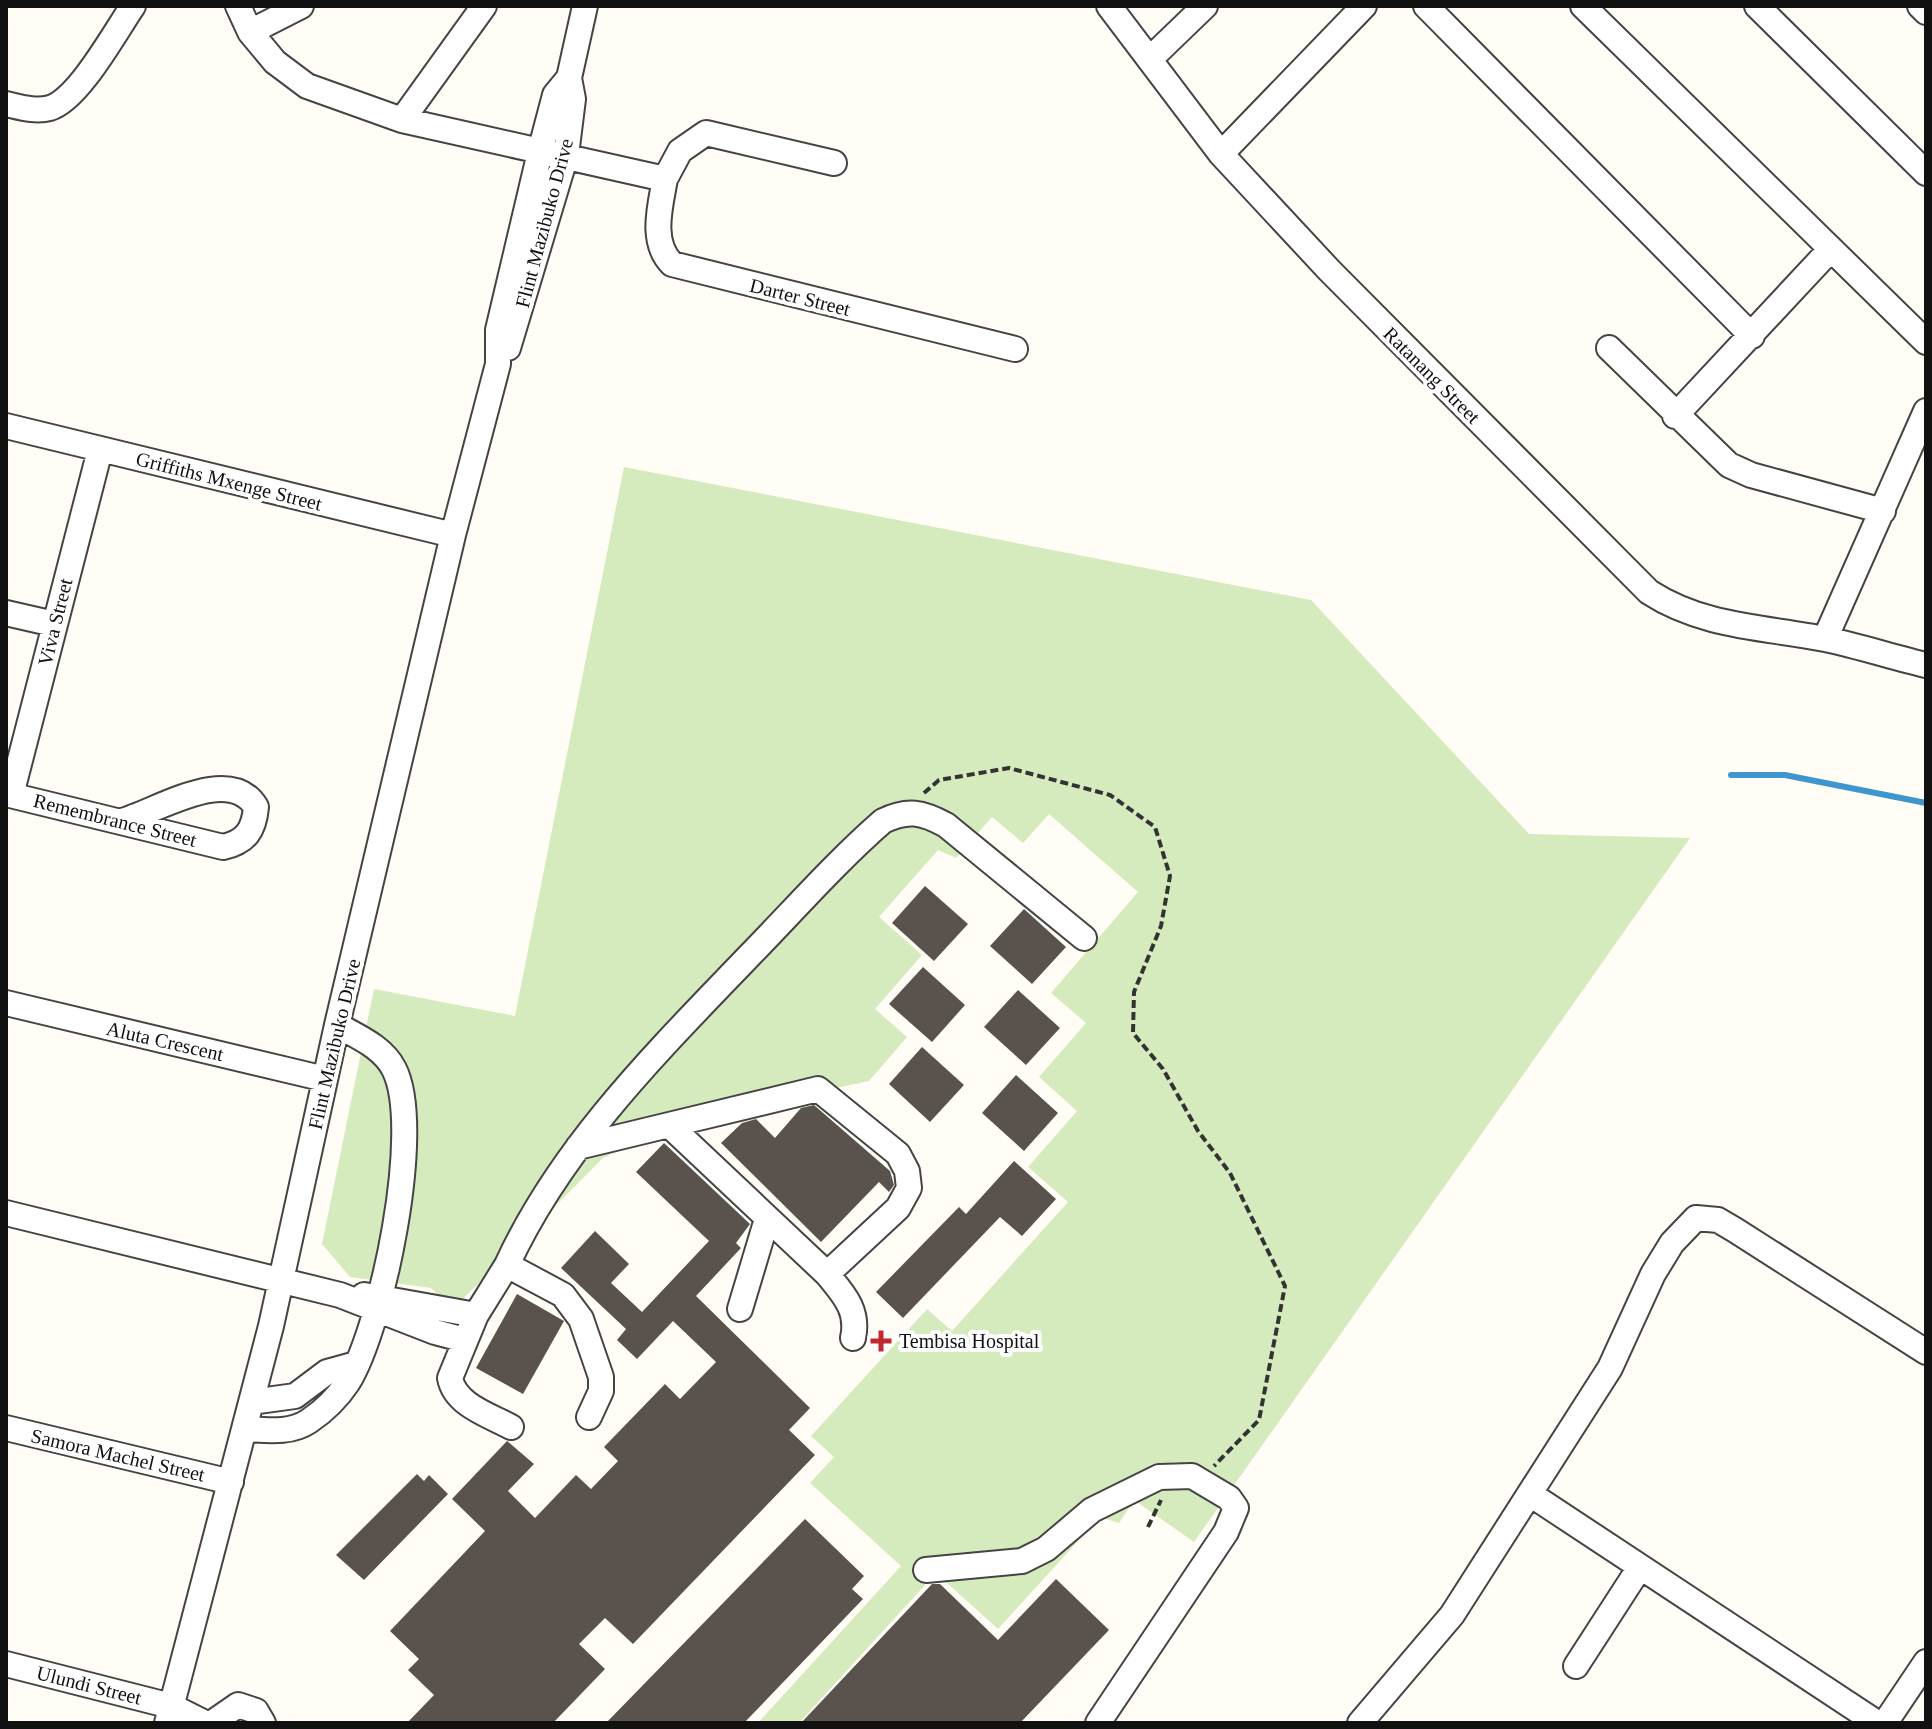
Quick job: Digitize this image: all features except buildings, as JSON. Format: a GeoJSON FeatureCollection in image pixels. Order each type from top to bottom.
{"type":"FeatureCollection","features":[{"type":"Feature","properties":{"kind":"street"},"geometry":{"type":"LineString","coordinates":[[6,104],[35,110],[62,102],[76,88],[133,6]]}},
{"type":"Feature","properties":{"kind":"street"},"geometry":{"type":"LineString","coordinates":[[238,6],[250,32],[294,80],[402,120],[541,148],[665,179]]}},
{"type":"Feature","properties":{"kind":"street"},"geometry":{"type":"LineString","coordinates":[[250,32],[301,6]]}},
{"type":"Feature","properties":{"kind":"street"},"geometry":{"type":"LineString","coordinates":[[402,120],[484,6]]}},
{"type":"Feature","properties":{"kind":"street","name":"Flint Mazibuko Drive"},"geometry":{"type":"LineString","coordinates":[[169,1714],[282,1279],[337,1025],[453,535],[498,364],[509,346],[566,155],[573,99],[569,78],[585,6]]}},
{"type":"Feature","properties":{"kind":"street","name":"Ratanang Street"},"geometry":{"type":"LineString","coordinates":[[1109,6],[1221,154],[1329,270],[1649,592],[1670,605],[1720,623],[1825,639],[1926,665]]}},
{"type":"Feature","properties":{"kind":"street"},"geometry":{"type":"LineString","coordinates":[[1150,59],[1205,6]]}},
{"type":"Feature","properties":{"kind":"street"},"geometry":{"type":"LineString","coordinates":[[1221,154],[1364,6]]}},
{"type":"Feature","properties":{"kind":"street"},"geometry":{"type":"LineString","coordinates":[[1426,6],[1752,336]]}},
{"type":"Feature","properties":{"kind":"street"},"geometry":{"type":"LineString","coordinates":[[1583,6],[1829,251],[1926,342]]}},
{"type":"Feature","properties":{"kind":"street"},"geometry":{"type":"LineString","coordinates":[[1757,6],[1926,173]]}},
{"type":"Feature","properties":{"kind":"street"},"geometry":{"type":"LineString","coordinates":[[1920,6],[1926,12]]}},
{"type":"Feature","properties":{"kind":"street","name":"Flint Mazibuko Drive"},"geometry":{"type":"LineString","coordinates":[[498,364],[496,344],[504,301],[541,148],[555,95],[569,78]]}},
{"type":"Feature","properties":{"kind":"street","name":"Darter Street"},"geometry":{"type":"LineString","coordinates":[[834,163],[706,133],[680,151],[665,179],[660,249],[672,264],[1015,349]]}},
{"type":"Feature","properties":{"kind":"street"},"geometry":{"type":"LineString","coordinates":[[1675,416],[1829,251]]}},
{"type":"Feature","properties":{"kind":"street"},"geometry":{"type":"LineString","coordinates":[[1609,348],[1675,416],[1729,465],[1751,475],[1883,511]]}},
{"type":"Feature","properties":{"kind":"street"},"geometry":{"type":"LineString","coordinates":[[1825,639],[1923,424]]}},
{"type":"Feature","properties":{"kind":"street","name":"Griffiths Mxenge Street"},"geometry":{"type":"LineString","coordinates":[[6,426],[453,535]]}},
{"type":"Feature","properties":{"kind":"street","name":"Viva Street"},"geometry":{"type":"LineString","coordinates":[[9,795],[100,450]]}},
{"type":"Feature","properties":{"kind":"street"},"geometry":{"type":"LineString","coordinates":[[6,613],[54,624]]}},
{"type":"Feature","properties":{"kind":"street","name":"Remembrance Street"},"geometry":{"type":"LineString","coordinates":[[9,795],[223,847],[238,844],[255,821],[256,807],[249,795],[228,787],[184,798],[122,821]]}},
{"type":"Feature","properties":{"kind":"street"},"geometry":{"type":"LineString","coordinates":[[511,1427],[464,1402],[451,1387],[452,1366],[476,1315],[544,1195],[578,1147],[684,1024],[863,838],[883,821],[900,813],[922,812],[946,825],[1084,938]]}},
{"type":"Feature","properties":{"kind":"street","name":"Aluta Crescent"},"geometry":{"type":"LineString","coordinates":[[6,1003],[325,1079]]}},
{"type":"Feature","properties":{"kind":"street"},"geometry":{"type":"LineString","coordinates":[[244,1429],[285,1430],[310,1421],[334,1399],[356,1364],[377,1302],[397,1217],[403,1140],[399,1080],[384,1055],[337,1025]]}},
{"type":"Feature","properties":{"kind":"street"},"geometry":{"type":"LineString","coordinates":[[578,1147],[818,1089],[898,1154],[907,1171],[909,1188],[898,1208],[827,1274]]}},
{"type":"Feature","properties":{"kind":"street"},"geometry":{"type":"LineString","coordinates":[[669,1125],[827,1274],[847,1298],[855,1315],[853,1338]]}},
{"type":"Feature","properties":{"kind":"street"},"geometry":{"type":"LineString","coordinates":[[6,1213],[340,1295],[476,1315]]}},
{"type":"Feature","properties":{"kind":"street"},"geometry":{"type":"LineString","coordinates":[[1360,1723],[1452,1615],[1610,1368],[1653,1274],[1672,1243],[1696,1218],[1706,1217],[1727,1225],[1926,1352]]}},
{"type":"Feature","properties":{"kind":"street"},"geometry":{"type":"LineString","coordinates":[[740,1309],[767,1219]]}},
{"type":"Feature","properties":{"kind":"street"},"geometry":{"type":"LineString","coordinates":[[507,1265],[563,1295],[581,1319],[601,1377],[601,1391],[589,1417]]}},
{"type":"Feature","properties":{"kind":"street"},"geometry":{"type":"LineString","coordinates":[[377,1302],[465,1340]]}},
{"type":"Feature","properties":{"kind":"street"},"geometry":{"type":"LineString","coordinates":[[252,1402],[295,1396],[327,1372],[356,1364]]}},
{"type":"Feature","properties":{"kind":"street","name":"Samora Machel Street"},"geometry":{"type":"LineString","coordinates":[[6,1428],[231,1482]]}},
{"type":"Feature","properties":{"kind":"street"},"geometry":{"type":"LineString","coordinates":[[926,1570],[1022,1561],[1046,1549],[1092,1510],[1135,1487],[1174,1474],[1199,1479],[1233,1502],[1234,1517],[1207,1564],[1098,1723]]}},
{"type":"Feature","properties":{"kind":"street"},"geometry":{"type":"LineString","coordinates":[[1530,1494],[1877,1723]]}},
{"type":"Feature","properties":{"kind":"street"},"geometry":{"type":"LineString","coordinates":[[1576,1666],[1640,1567]]}},
{"type":"Feature","properties":{"kind":"street"},"geometry":{"type":"LineString","coordinates":[[1885,1723],[1926,1662]]}},
{"type":"Feature","properties":{"kind":"street","name":"Ulundi Street"},"geometry":{"type":"LineString","coordinates":[[6,1664],[205,1723]]}},
{"type":"Feature","properties":{"kind":"street"},"geometry":{"type":"LineString","coordinates":[[212,1723],[238,1705],[256,1711],[263,1723]]}},
{"type":"Feature","properties":{"kind":"path"},"geometry":{"type":"LineString","coordinates":[[900,813],[939,780],[1009,768],[1110,795],[1155,827],[1170,876],[1161,926],[1134,992],[1133,1033],[1163,1069],[1198,1131],[1230,1173],[1285,1286],[1259,1420],[1199,1479],[1178,1483],[1162,1498],[1148,1527]]}},
{"type":"Feature","properties":{"kind":"green space","name":"Tembisa Hospital"},"geometry":{"type":"Polygon","coordinates":[[[624,467],[1311,600],[1529,834],[1690,838],[1194,1542],[1134,1500],[1119,1523],[1100,1517],[998,1629],[936,1573],[799,1723],[758,1723],[901,1566],[810,1483],[834,1457],[811,1436],[927,1309],[952,1331],[1068,1202],[1028,1167],[1077,1111],[1039,1077],[1086,1023],[1051,993],[1138,892],[1049,814],[1023,843],[992,817],[956,858],[938,850],[879,917],[922,955],[875,1009],[907,1037],[869,1081],[689,1119],[603,1158],[453,1309],[431,1288],[350,1277],[322,1244],[374,989],[515,1016],[624,467]]]}},
{"type":"Feature","properties":{"kind":"waterway"},"geometry":{"type":"LineString","coordinates":[[1731,775],[1785,775],[1926,803]]}},
{"type":"Feature","properties":{"kind":"place","name":"Tembisa Hospital"},"geometry":{"type":"Point","coordinates":[881,1341]}}]}
